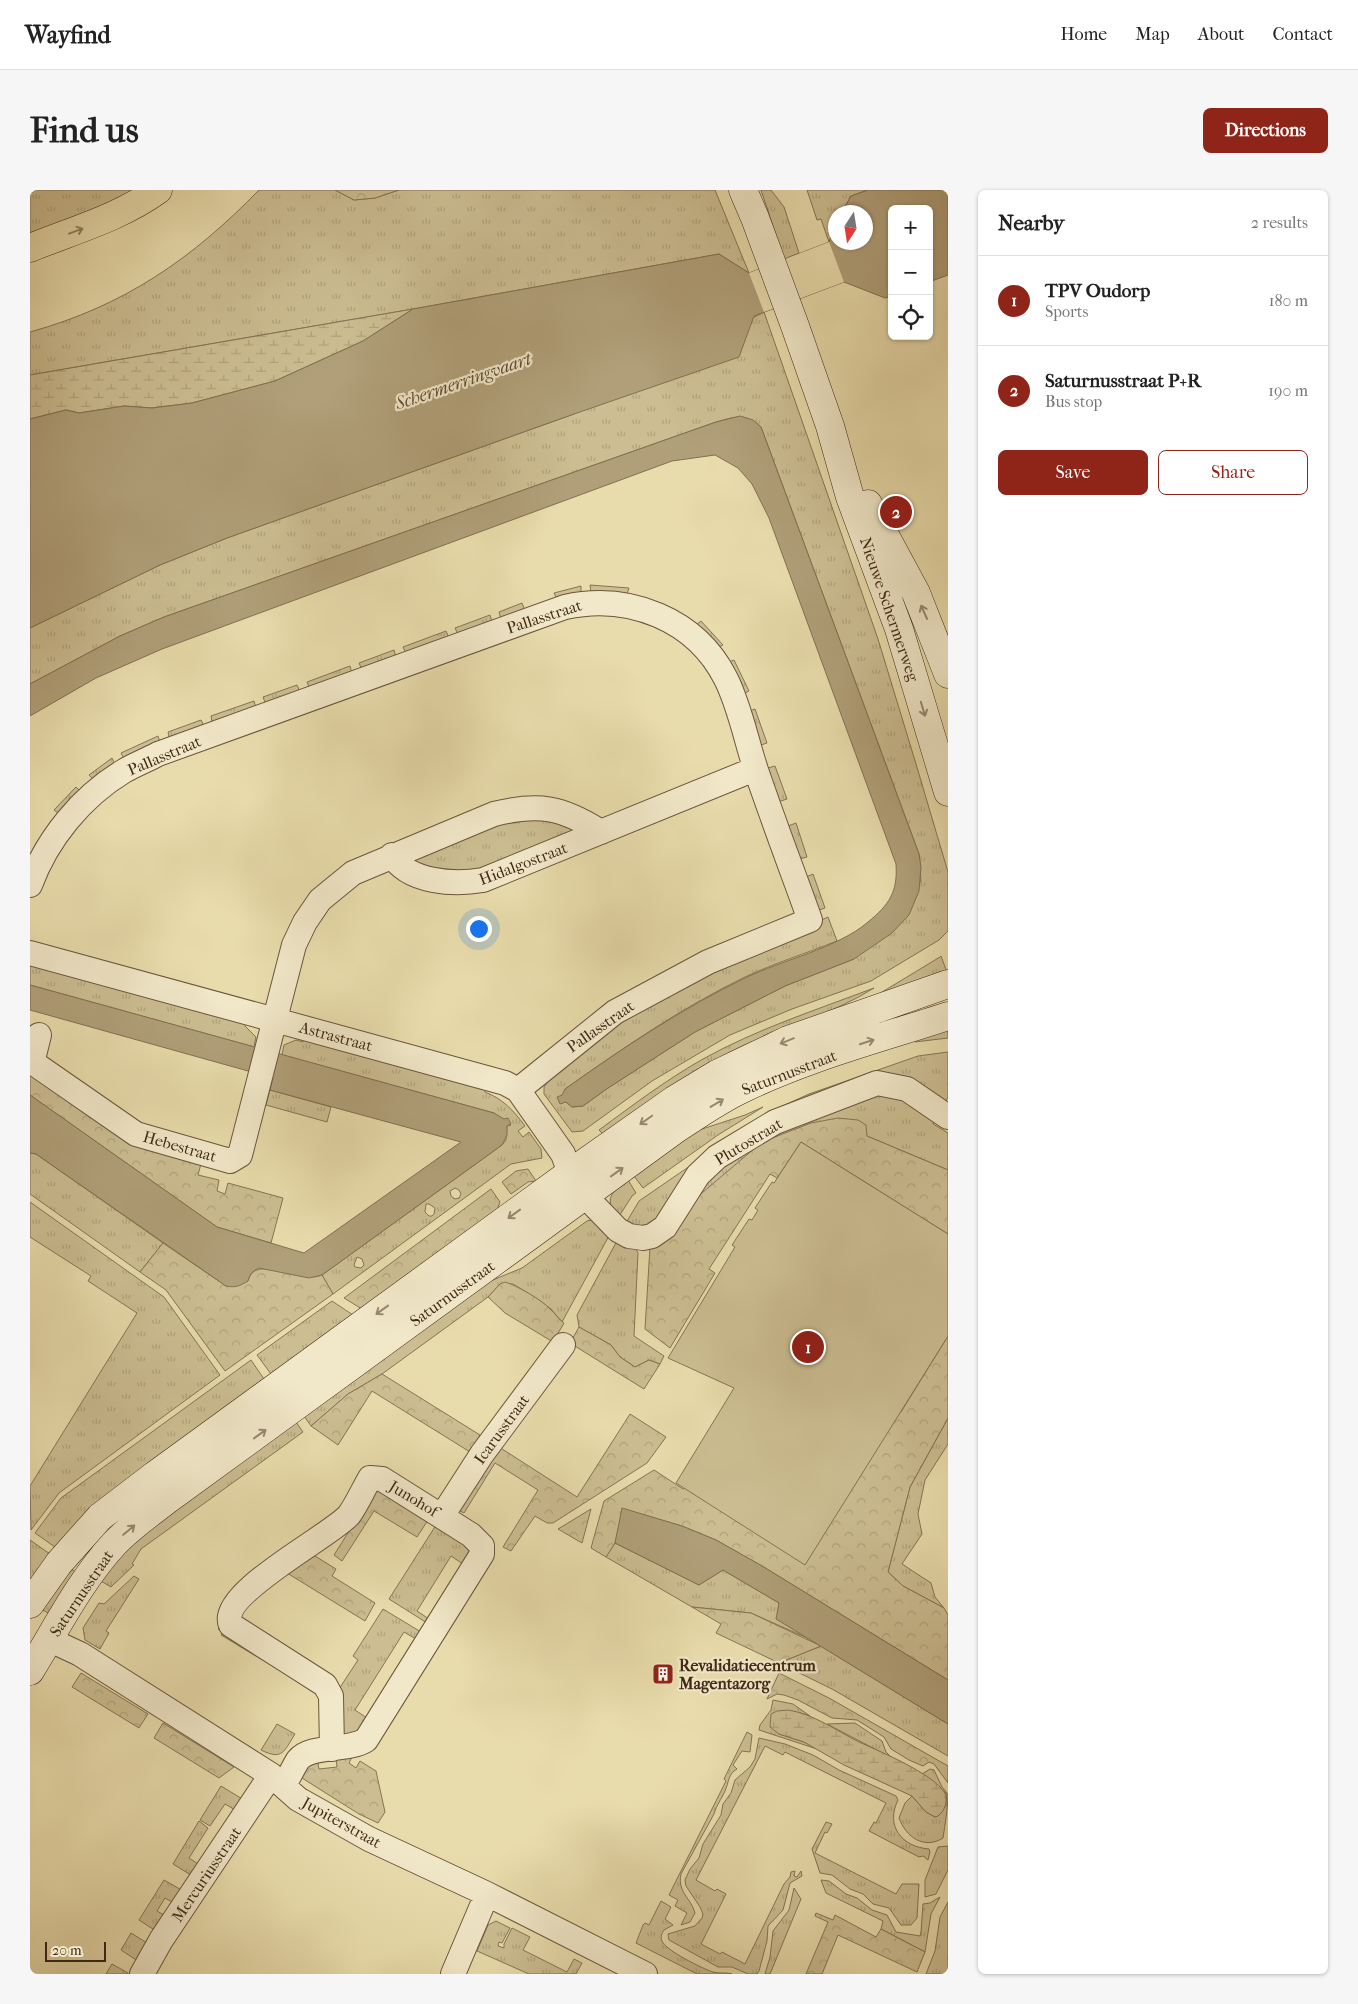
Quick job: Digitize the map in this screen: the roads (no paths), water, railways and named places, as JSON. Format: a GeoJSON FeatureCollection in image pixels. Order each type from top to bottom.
{"type":"FeatureCollection","features":[{"type":"Feature","properties":{"kind":"highway"},"geometry":{"type":"LineString","coordinates":[[30,248],[103,221],[129,209],[158,190]]}},
{"type":"Feature","properties":{"kind":"street","name":"Nieuwe Schermerweg"},"geometry":{"type":"LineString","coordinates":[[748,199],[830,426],[850,497],[899,629],[948,792]]}},
{"type":"Feature","properties":{"kind":"street","name":"Nieuwe Schermerweg"},"geometry":{"type":"LineString","coordinates":[[830,426],[871,510],[916,593],[948,674]]}},
{"type":"Feature","properties":{"kind":"street","name":"Pallasstraat"},"geometry":{"type":"LineString","coordinates":[[30,886],[38,864],[62,828],[79,807],[99,789],[136,765],[158,754],[565,607],[586,602],[609,602],[661,616],[699,642],[715,661],[733,694],[755,769],[810,920],[708,962],[615,1012],[518,1090]]}},
{"type":"Feature","properties":{"kind":"street","name":"Hidalgostraat"},"geometry":{"type":"LineString","coordinates":[[392,855],[398,865],[415,874],[437,881],[467,883],[483,880],[755,769]]}},
{"type":"Feature","properties":{"kind":"street","name":"Hidalgostraat"},"geometry":{"type":"LineString","coordinates":[[259,1083],[294,945],[305,922],[320,900],[354,873],[392,855],[494,814],[518,809],[537,808],[563,812],[580,818],[601,832]]}},
{"type":"Feature","properties":{"kind":"street","name":"Astrastraat"},"geometry":{"type":"LineString","coordinates":[[30,953],[271,1030],[505,1083],[518,1090]]}},
{"type":"Feature","properties":{"kind":"street","name":"Saturnusstraat"},"geometry":{"type":"LineString","coordinates":[[30,1604],[59,1563],[100,1517],[570,1173],[674,1100],[716,1074],[788,1040],[948,984]]}},
{"type":"Feature","properties":{"kind":"street","name":"Saturnusstraat"},"geometry":{"type":"LineString","coordinates":[[30,1671],[40,1634],[127,1531],[676,1129],[717,1102],[740,1090],[799,1066],[948,1016]]}},
{"type":"Feature","properties":{"kind":"street","name":"Hebestraat"},"geometry":{"type":"LineString","coordinates":[[39,1036],[33,1059],[35,1064],[136,1134],[230,1160],[240,1155],[259,1083]]}},
{"type":"Feature","properties":{"kind":"street","name":"Plutostraat"},"geometry":{"type":"LineString","coordinates":[[585,1196],[618,1230],[629,1236],[643,1238],[652,1236],[665,1227],[698,1175],[716,1157],[774,1122],[877,1083],[907,1090],[948,1117]]}},
{"type":"Feature","properties":{"kind":"street"},"geometry":{"type":"LineString","coordinates":[[518,1090],[564,1154],[570,1173],[585,1196]]}},
{"type":"Feature","properties":{"kind":"street","name":"Icarusstraat"},"geometry":{"type":"LineString","coordinates":[[442,1516],[482,1454],[562,1345]]}},
{"type":"Feature","properties":{"kind":"street","name":"Junohof"},"geometry":{"type":"LineString","coordinates":[[370,1478],[382,1479],[442,1516],[477,1540],[482,1546],[482,1554],[366,1740],[351,1746],[332,1749],[331,1696],[325,1685],[231,1625],[228,1620],[229,1615],[241,1598],[273,1569],[348,1516],[370,1478]]}},
{"type":"Feature","properties":{"kind":"street","name":"Jupiterstraat"},"geometry":{"type":"LineString","coordinates":[[40,1634],[80,1654],[278,1780],[298,1799],[369,1839],[487,1894],[645,1974]]}},
{"type":"Feature","properties":{"kind":"street","name":"Mercuriusstraat"},"geometry":{"type":"LineString","coordinates":[[142,1974],[161,1940],[278,1780],[308,1752],[332,1749]]}},
{"type":"Feature","properties":{"kind":"street"},"geometry":{"type":"LineString","coordinates":[[453,1974],[487,1894]]}},
{"type":"Feature","properties":{"kind":"water","name":"Schermerringvaart"},"geometry":{"type":"Polygon","coordinates":[[[868,190],[948,190],[948,275],[933,281],[933,205],[888,205],[888,297],[885,298],[844,282],[754,316],[739,357],[227,538],[160,565],[30,628],[30,419],[66,410],[79,413],[124,406],[152,408],[192,403],[275,381],[363,341],[413,309],[719,254],[749,273],[828,242],[828,250],[873,250],[873,205],[846,205],[851,196],[868,190]]]}},
{"type":"Feature","properties":{"kind":"water"},"geometry":{"type":"Polygon","coordinates":[[[740,416],[753,420],[761,427],[919,854],[921,867],[919,891],[909,915],[892,933],[854,959],[785,986],[695,1032],[583,1106],[572,1107],[566,1102],[560,1104],[557,1097],[562,1095],[565,1089],[653,1030],[721,990],[760,971],[826,946],[856,931],[882,910],[894,890],[896,864],[769,518],[752,484],[738,468],[715,455],[672,461],[162,649],[96,678],[30,716],[30,684],[120,636],[164,617],[716,422],[740,416]]]}},
{"type":"Feature","properties":{"kind":"water"},"geometry":{"type":"Polygon","coordinates":[[[30,985],[494,1113],[504,1119],[508,1118],[511,1124],[507,1126],[507,1135],[502,1145],[322,1275],[309,1278],[259,1268],[252,1273],[245,1283],[235,1287],[226,1286],[36,1154],[30,1153],[30,1095],[217,1227],[304,1253],[461,1142],[270,1090],[273,1078],[30,1010],[30,985]]]}},
{"type":"Feature","properties":{"kind":"water"},"geometry":{"type":"Polygon","coordinates":[[[622,1508],[682,1526],[716,1540],[762,1566],[948,1680],[948,1724],[776,1619],[779,1603],[723,1570],[699,1585],[615,1543],[622,1508]]]}},
{"type":"Feature","properties":{"kind":"place","name":"Saturnusstraat P+R"},"geometry":{"type":"Point","coordinates":[896,512]}},
{"type":"Feature","properties":{"kind":"place","name":"TPV Oudorp"},"geometry":{"type":"Point","coordinates":[808,1347]}},
{"type":"Feature","properties":{"kind":"place","name":"Revalidatiecentrum Magentazorg"},"geometry":{"type":"Point","coordinates":[663,1674]}}]}
